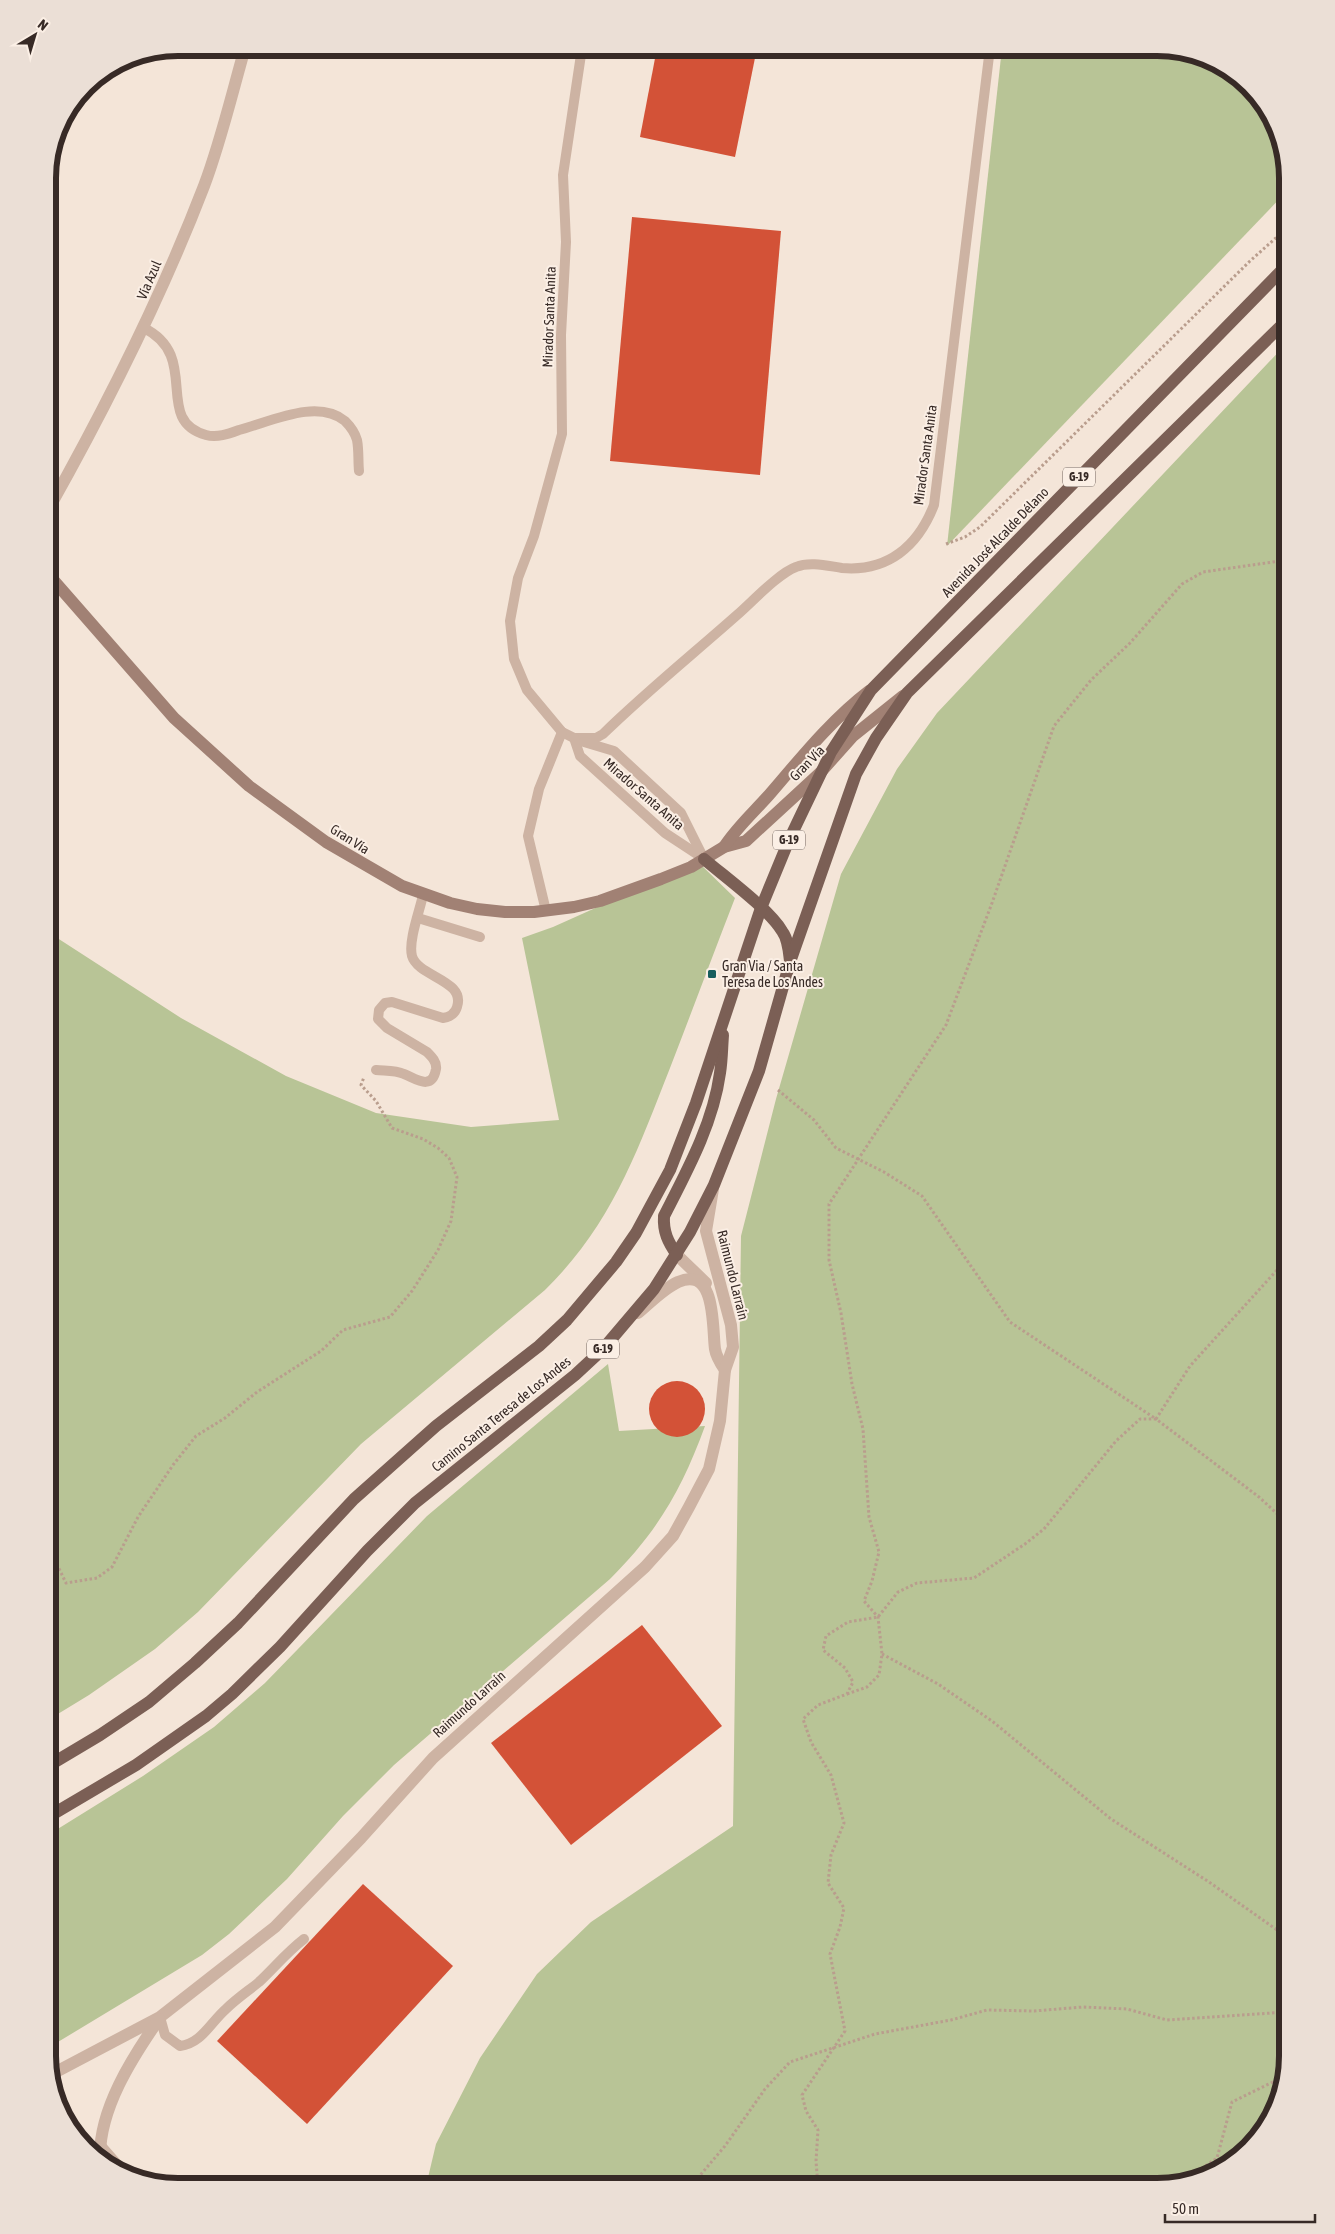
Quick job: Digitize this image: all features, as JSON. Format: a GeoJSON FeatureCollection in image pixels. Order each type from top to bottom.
{"type":"FeatureCollection","features":[{"type":"Feature","properties":{"kind":"main road","name":"Avenida José Alcalde Délano"},"geometry":{"type":"LineString","coordinates":[[871,690],[1279,274]]}},
{"type":"Feature","properties":{"kind":"main road","name":"G-19"},"geometry":{"type":"LineString","coordinates":[[907,693],[1279,329]]}},
{"type":"Feature","properties":{"kind":"main road","name":"Gran Vía"},"geometry":{"type":"LineString","coordinates":[[57,584],[174,718],[223,764],[289,817],[326,842],[394,882],[423,895],[477,909],[505,912],[546,911],[600,901],[661,879],[704,859],[724,847],[746,841],[820,773],[853,736],[907,693]]}},
{"type":"Feature","properties":{"kind":"main road","name":"Camino Santa Teresa de Los Andes"},"geometry":{"type":"LineString","coordinates":[[56,1761],[100,1735],[148,1702],[195,1663],[238,1623],[315,1538],[360,1492],[436,1426],[539,1346],[593,1292],[636,1233],[670,1170],[696,1103],[761,908],[820,773],[844,730],[871,690]]}},
{"type":"Feature","properties":{"kind":"main road","name":"Gran Vía"},"geometry":{"type":"LineString","coordinates":[[724,847],[735,829],[762,803],[805,754],[853,704],[871,690]]}},
{"type":"Feature","properties":{"kind":"main road","name":"Camino Santa Teresa de Los Andes"},"geometry":{"type":"LineString","coordinates":[[56,1812],[136,1765],[219,1705],[273,1654],[367,1551],[415,1503],[575,1375],[628,1321],[677,1255],[714,1185],[759,1071],[790,962],[856,774],[876,738],[907,693]]}},
{"type":"Feature","properties":{"kind":"main road"},"geometry":{"type":"LineString","coordinates":[[704,859],[761,908],[783,931],[788,946],[790,962]]}},
{"type":"Feature","properties":{"kind":"main road"},"geometry":{"type":"LineString","coordinates":[[677,1255],[667,1240],[663,1228],[664,1216],[703,1134],[714,1102],[720,1073],[724,1015]]}},
{"type":"Feature","properties":{"kind":"street","name":"Vía Azul"},"geometry":{"type":"LineString","coordinates":[[57,494],[98,419],[162,290],[205,183],[242,57]]}},
{"type":"Feature","properties":{"kind":"street","name":"Raimundo Larraín"},"geometry":{"type":"LineString","coordinates":[[57,2071],[160,2017],[275,1927],[361,1838],[433,1758],[645,1567],[673,1536],[709,1468],[720,1421],[725,1370],[733,1347],[731,1325],[706,1231],[714,1185]]}},
{"type":"Feature","properties":{"kind":"street","name":"Raimundo Larraín"},"geometry":{"type":"LineString","coordinates":[[677,1255],[708,1285],[712,1305],[715,1352],[725,1370]]}},
{"type":"Feature","properties":{"kind":"street","name":"Raimundo Larraín"},"geometry":{"type":"LineString","coordinates":[[628,1321],[668,1288],[682,1280],[692,1280],[699,1283],[706,1289],[712,1305]]}},
{"type":"Feature","properties":{"kind":"street","name":"Raimundo Larraín"},"geometry":{"type":"LineString","coordinates":[[100,2149],[103,2129],[117,2088],[138,2050],[160,2017]]}},
{"type":"Feature","properties":{"kind":"lane","name":"Mirador Santa Anita"},"geometry":{"type":"LineString","coordinates":[[581,57],[563,175],[566,242],[561,335],[562,434],[534,536],[518,578],[510,621],[514,659],[527,690],[562,732],[574,738],[614,751],[681,813],[704,859]]}},
{"type":"Feature","properties":{"kind":"lane","name":"Mirador Santa Anita"},"geometry":{"type":"LineString","coordinates":[[574,738],[596,738],[603,734],[757,598],[796,567],[808,564],[867,568],[883,563],[912,544],[923,529],[934,505],[989,57]]}},
{"type":"Feature","properties":{"kind":"lane"},"geometry":{"type":"LineString","coordinates":[[144,328],[162,339],[173,356],[176,366],[178,406],[188,424],[196,431],[217,437],[307,411],[330,412],[340,417],[353,430],[357,439],[359,471]]}},
{"type":"Feature","properties":{"kind":"lane"},"geometry":{"type":"LineString","coordinates":[[546,911],[528,836],[538,789],[562,732]]}},
{"type":"Feature","properties":{"kind":"lane","name":"Mirador Santa Anita"},"geometry":{"type":"LineString","coordinates":[[574,738],[580,756],[665,833],[704,859]]}},
{"type":"Feature","properties":{"kind":"lane"},"geometry":{"type":"LineString","coordinates":[[376,1070],[404,1073],[419,1082],[426,1082],[433,1077],[436,1068],[432,1057],[427,1052],[388,1028],[378,1019],[379,1010],[385,1003],[392,1002],[442,1018],[449,1017],[456,1010],[457,994],[451,987],[417,965],[412,955],[423,895]]}},
{"type":"Feature","properties":{"kind":"lane"},"geometry":{"type":"LineString","coordinates":[[418,918],[480,937]]}},
{"type":"Feature","properties":{"kind":"lane"},"geometry":{"type":"LineString","coordinates":[[160,2017],[166,2035],[180,2046],[190,2045],[201,2037],[225,2009],[259,1982],[288,1951],[304,1940]]}},
{"type":"Feature","properties":{"kind":"path"},"geometry":{"type":"LineString","coordinates":[[946,544],[965,537],[980,527],[1250,261],[1279,236]]}},
{"type":"Feature","properties":{"kind":"path"},"geometry":{"type":"LineString","coordinates":[[817,2178],[816,2161],[818,2130],[806,2111],[802,2095],[832,2048],[846,2031],[830,1954],[840,1927],[844,1908],[828,1883],[831,1855],[844,1823],[831,1775],[811,1742],[803,1719],[818,1705],[867,1687],[879,1675],[882,1654],[878,1617],[864,1601],[880,1552],[869,1517],[863,1429],[852,1384],[841,1313],[829,1260],[829,1204],[946,1025],[992,903],[1054,726],[1091,680],[1130,643],[1182,584],[1203,572],[1279,561]]}},
{"type":"Feature","properties":{"kind":"path"},"geometry":{"type":"LineString","coordinates":[[56,1563],[66,1583],[97,1578],[112,1568],[138,1517],[173,1465],[196,1436],[225,1418],[257,1392],[321,1351],[344,1330],[390,1317],[412,1291],[438,1250],[451,1221],[457,1177],[449,1158],[438,1148],[423,1139],[392,1128],[376,1101],[361,1085],[362,1077],[376,1070]]}},
{"type":"Feature","properties":{"kind":"path"},"geometry":{"type":"LineString","coordinates":[[778,1090],[814,1120],[836,1148],[884,1172],[922,1196],[1010,1322],[1156,1419],[1259,1497],[1279,1515]]}},
{"type":"Feature","properties":{"kind":"path"},"geometry":{"type":"LineString","coordinates":[[1156,1419],[1190,1366],[1279,1269]]}},
{"type":"Feature","properties":{"kind":"path"},"geometry":{"type":"LineString","coordinates":[[847,1694],[853,1682],[845,1668],[823,1650],[826,1636],[848,1622],[878,1617],[898,1592],[917,1583],[974,1578],[1044,1530],[1116,1441],[1140,1418],[1156,1419]]}},
{"type":"Feature","properties":{"kind":"path"},"geometry":{"type":"LineString","coordinates":[[882,1654],[938,1684],[992,1721],[1111,1819],[1209,1882],[1279,1931]]}},
{"type":"Feature","properties":{"kind":"path"},"geometry":{"type":"LineString","coordinates":[[698,2178],[725,2146],[765,2089],[790,2062],[875,2034],[951,2020],[987,2010],[1034,2011],[1083,2007],[1118,2009],[1167,2020],[1279,2013]]}},
{"type":"Feature","properties":{"kind":"path"},"geometry":{"type":"LineString","coordinates":[[1202,2169],[1217,2158],[1232,2102],[1276,2081]]}},
{"type":"Feature","properties":{"kind":"green space"},"geometry":{"type":"Polygon","coordinates":[[[1001,57],[1164,57],[1196,63],[1211,69],[1237,87],[1248,98],[1266,124],[1278,163],[1279,199],[947,546],[1001,57]]]}},
{"type":"Feature","properties":{"kind":"green space"},"geometry":{"type":"Polygon","coordinates":[[[1279,351],[1279,2056],[1272,2095],[1266,2110],[1248,2136],[1224,2157],[1196,2171],[1156,2178],[428,2177],[436,2144],[480,2058],[537,1974],[591,1922],[733,1826],[741,1236],[776,1099],[841,874],[897,769],[937,713],[1279,351]]]}},
{"type":"Feature","properties":{"kind":"green space"},"geometry":{"type":"Polygon","coordinates":[[[698,862],[735,898],[646,1130],[620,1186],[588,1240],[545,1290],[361,1444],[198,1612],[155,1649],[89,1695],[56,1715],[57,938],[181,1018],[286,1076],[376,1113],[471,1127],[559,1120],[522,938],[553,927],[698,862]]]}},
{"type":"Feature","properties":{"kind":"green space"},"geometry":{"type":"Polygon","coordinates":[[[608,1364],[619,1431],[705,1426],[687,1470],[667,1508],[642,1544],[610,1579],[394,1765],[343,1816],[287,1879],[229,1934],[202,1955],[56,2043],[56,1830],[143,1776],[214,1727],[265,1683],[427,1516],[608,1364]]]}},
{"type":"Feature","properties":{"kind":"building"},"geometry":{"type":"Polygon","coordinates":[[[655,57],[755,57],[735,157],[640,137],[655,57]]]}},
{"type":"Feature","properties":{"kind":"building"},"geometry":{"type":"Polygon","coordinates":[[[632,217],[781,231],[760,475],[610,461],[632,217]]]}},
{"type":"Feature","properties":{"kind":"building"},"geometry":{"type":"Polygon","coordinates":[[[677,1381],[688,1383],[697,1389],[703,1398],[705,1409],[703,1420],[697,1429],[688,1435],[677,1437],[666,1435],[657,1429],[651,1420],[649,1409],[651,1398],[657,1389],[666,1383],[677,1381]]]}},
{"type":"Feature","properties":{"kind":"building"},"geometry":{"type":"Polygon","coordinates":[[[642,1625],[722,1726],[571,1845],[491,1743],[642,1625]]]}},
{"type":"Feature","properties":{"kind":"building"},"geometry":{"type":"Polygon","coordinates":[[[363,1884],[453,1966],[307,2124],[217,2041],[363,1884]]]}},
{"type":"Feature","properties":{"kind":"place","name":"Gran Via / Santa Teresa de Los Andes"},"geometry":{"type":"Point","coordinates":[712,974]}}]}
